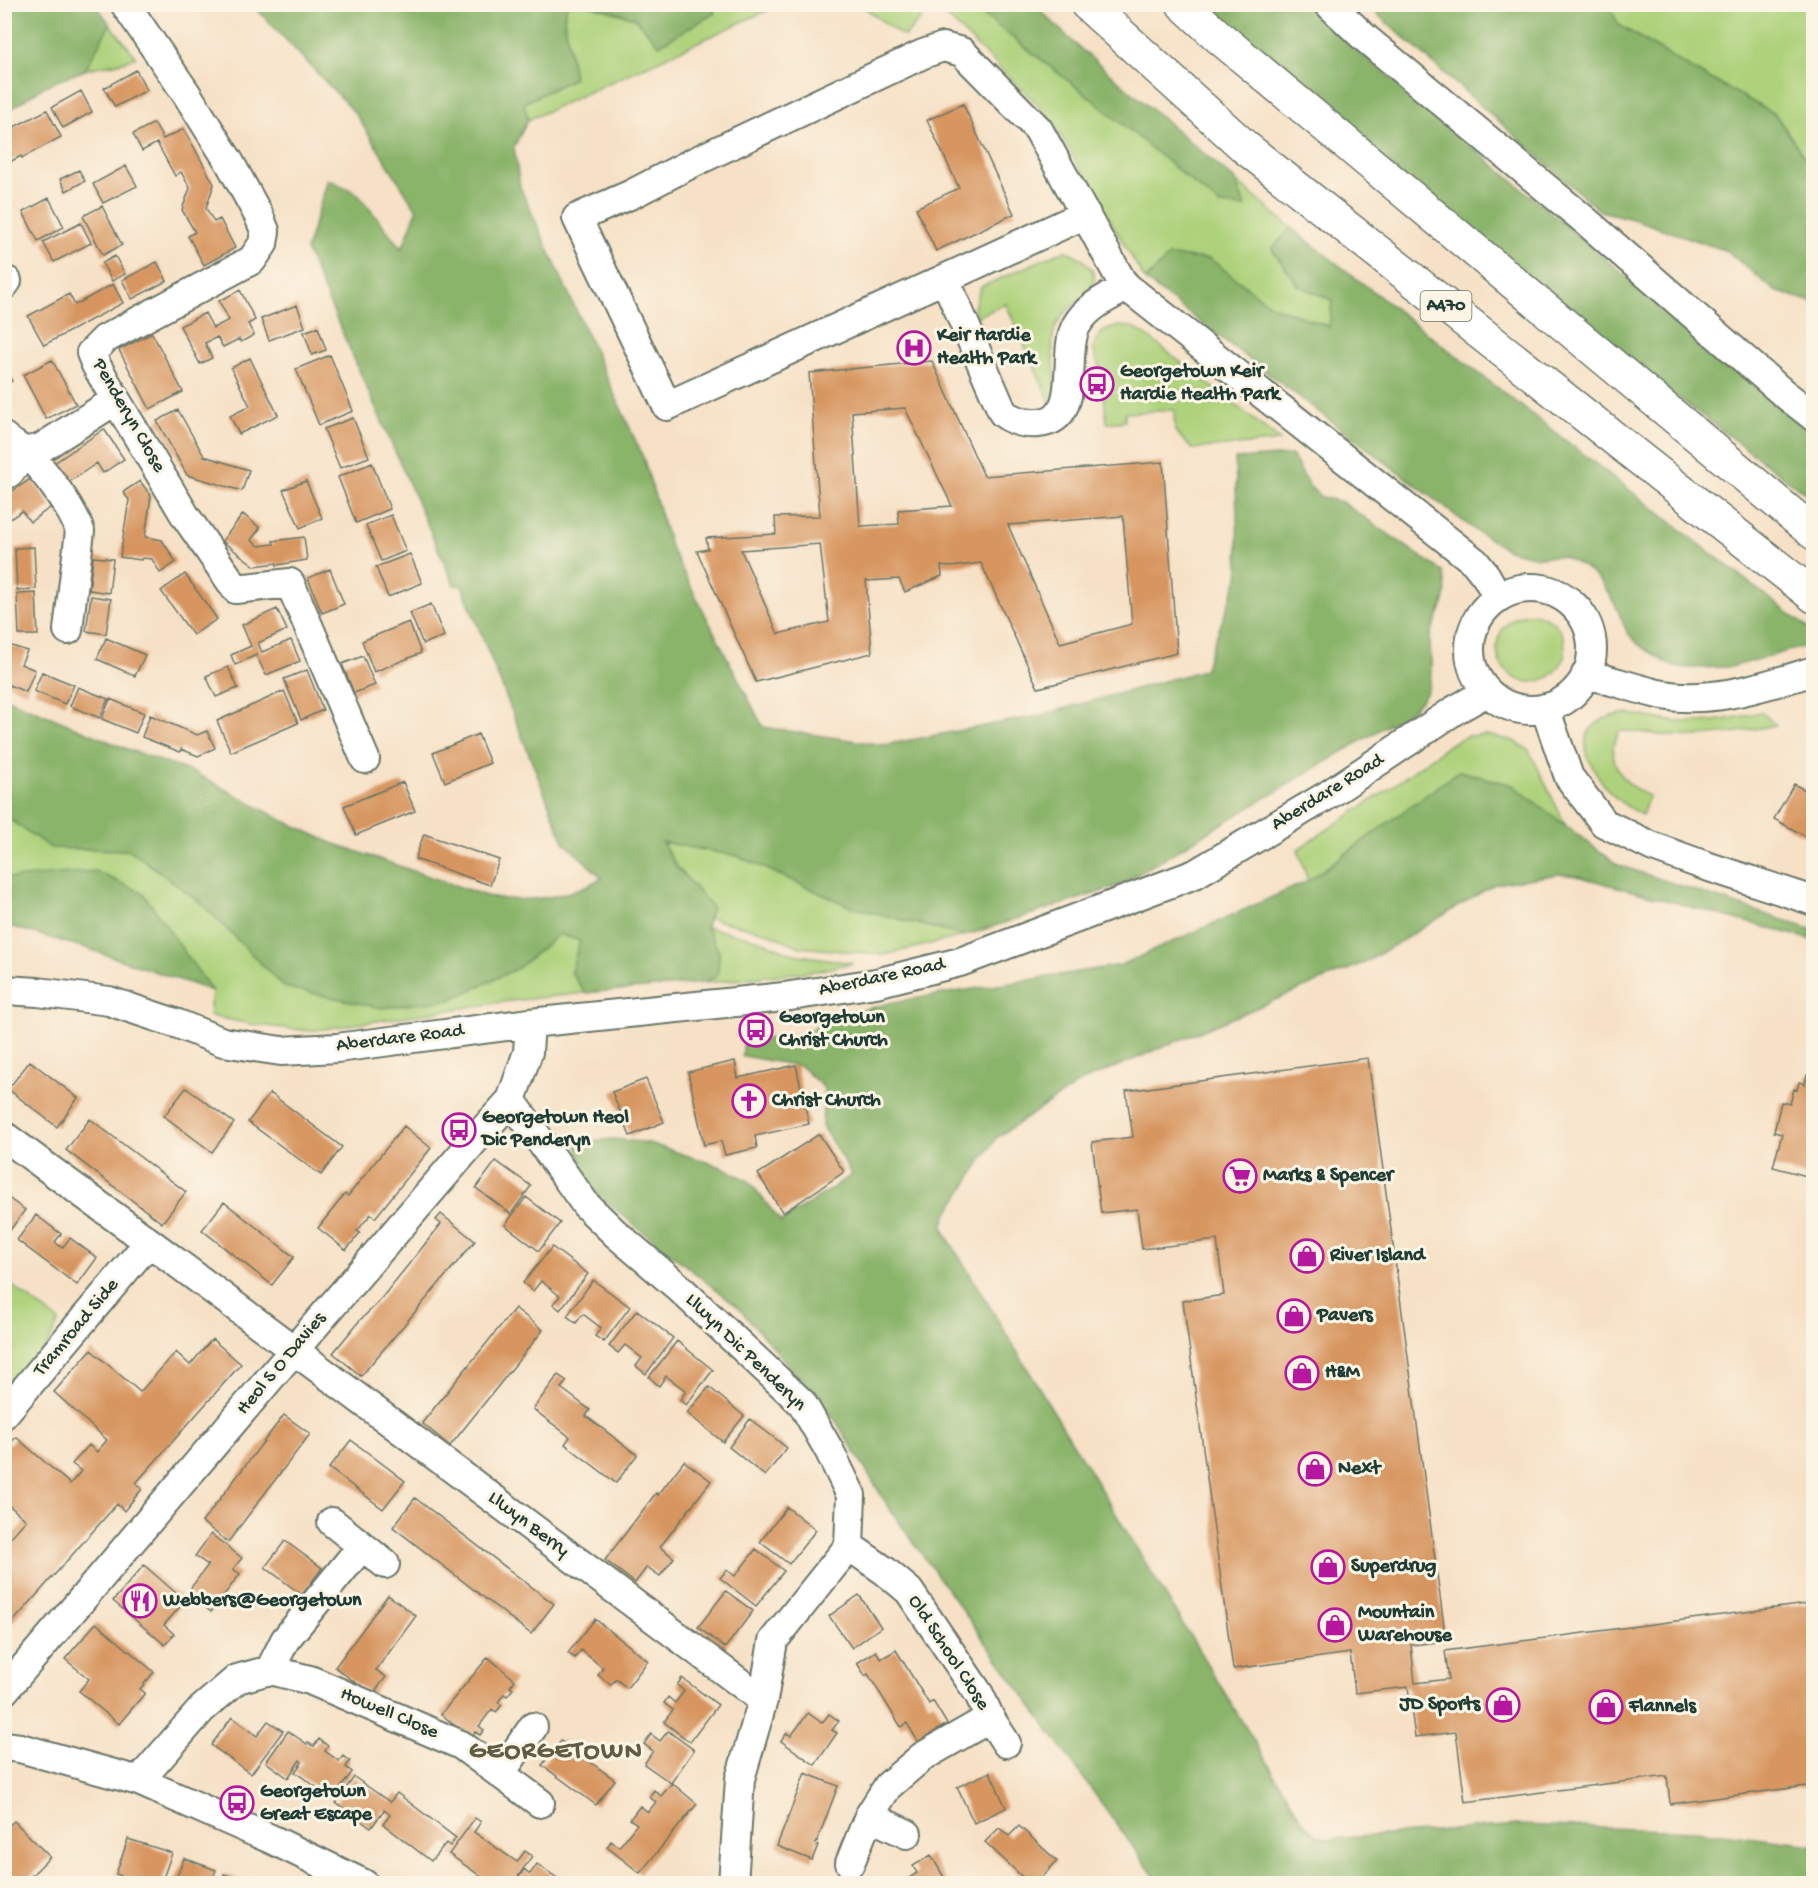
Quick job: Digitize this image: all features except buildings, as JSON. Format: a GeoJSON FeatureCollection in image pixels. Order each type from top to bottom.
{"type":"FeatureCollection","features":[{"type":"Feature","properties":{"kind":"highway","name":"A470"},"geometry":{"type":"LineString","coordinates":[[1087,4],[1246,148],[1814,596]]}},
{"type":"Feature","properties":{"kind":"highway"},"geometry":{"type":"LineString","coordinates":[[1183,4],[1219,37],[1814,533]]}},
{"type":"Feature","properties":{"kind":"street","name":"Penderyn Close"},"geometry":{"type":"LineString","coordinates":[[124,4],[186,93],[230,163],[265,231],[263,244],[252,260],[98,345],[91,353],[186,518],[236,589],[290,582],[365,759]]}},
{"type":"Feature","properties":{"kind":"street"},"geometry":{"type":"LineString","coordinates":[[1329,4],[1365,38],[1587,222],[1782,392],[1814,417]]}},
{"type":"Feature","properties":{"kind":"street"},"geometry":{"type":"LineString","coordinates":[[1086,214],[667,405],[577,218],[632,194],[690,164],[923,54],[943,47],[962,52],[1038,129],[1086,214],[1121,279],[1127,287],[1475,562],[1498,597]]}},
{"type":"Feature","properties":{"kind":"street"},"geometry":{"type":"LineString","coordinates":[[945,279],[1003,413],[1011,419],[1039,423],[1058,416],[1068,400],[1071,337],[1081,318],[1101,301],[1127,287]]}},
{"type":"Feature","properties":{"kind":"street"},"geometry":{"type":"LineString","coordinates":[[14,444],[41,448],[116,400]]}},
{"type":"Feature","properties":{"kind":"street"},"geometry":{"type":"LineString","coordinates":[[4,476],[10,472],[14,444]]}},
{"type":"Feature","properties":{"kind":"street"},"geometry":{"type":"LineString","coordinates":[[14,444],[41,470],[76,517],[81,531],[68,630]]}},
{"type":"Feature","properties":{"kind":"street"},"geometry":{"type":"LineString","coordinates":[[1535,588],[1554,593],[1571,603],[1583,618],[1590,636],[1591,656],[1586,674],[1579,686],[1558,704],[1529,710],[1514,708],[1487,692],[1476,677],[1471,660],[1470,642],[1475,625],[1484,609],[1498,597],[1516,590],[1535,588]]}},
{"type":"Feature","properties":{"kind":"street"},"geometry":{"type":"LineString","coordinates":[[1586,674],[1659,694],[1706,697],[1751,690],[1814,671]]}},
{"type":"Feature","properties":{"kind":"street","name":"Aberdare Road"},"geometry":{"type":"LineString","coordinates":[[4,990],[109,1001],[223,1042],[281,1051],[337,1048],[530,1023],[784,997],[876,983],[960,962],[1195,874],[1328,795],[1455,710],[1487,692]]}},
{"type":"Feature","properties":{"kind":"street"},"geometry":{"type":"LineString","coordinates":[[1545,708],[1569,777],[1604,823],[1651,846],[1814,901]]}},
{"type":"Feature","properties":{"kind":"street","name":"Heol S O Davies"},"geometry":{"type":"LineString","coordinates":[[4,1691],[294,1350],[511,1100],[528,1052],[530,1023]]}},
{"type":"Feature","properties":{"kind":"street","name":"Llwyn Dic Penderyn"},"geometry":{"type":"LineString","coordinates":[[511,1100],[586,1205],[802,1403],[830,1450],[851,1495],[849,1546]]}},
{"type":"Feature","properties":{"kind":"street","name":"Llwyn Berry"},"geometry":{"type":"LineString","coordinates":[[4,1137],[149,1242],[763,1700]]}},
{"type":"Feature","properties":{"kind":"street","name":"Tramroad Side"},"geometry":{"type":"LineString","coordinates":[[4,1414],[149,1242]]}},
{"type":"Feature","properties":{"kind":"street"},"geometry":{"type":"LineString","coordinates":[[333,1522],[385,1564]]}},
{"type":"Feature","properties":{"kind":"street"},"geometry":{"type":"LineString","coordinates":[[270,1670],[285,1640],[363,1546]]}},
{"type":"Feature","properties":{"kind":"street"},"geometry":{"type":"LineString","coordinates":[[734,1884],[740,1779],[763,1700],[773,1641],[849,1546]]}},
{"type":"Feature","properties":{"kind":"street","name":"Old School Close"},"geometry":{"type":"LineString","coordinates":[[849,1546],[885,1570],[909,1591],[979,1694],[990,1718],[1006,1743]]}},
{"type":"Feature","properties":{"kind":"street","name":"Howell Close"},"geometry":{"type":"LineString","coordinates":[[139,1781],[210,1701],[237,1679],[270,1670],[310,1680],[461,1745],[540,1803]]}},
{"type":"Feature","properties":{"kind":"street","name":"Old School Close"},"geometry":{"type":"LineString","coordinates":[[850,1863],[869,1816],[888,1786],[922,1757],[990,1718]]}},
{"type":"Feature","properties":{"kind":"street"},"geometry":{"type":"LineString","coordinates":[[500,1774],[533,1727]]}},
{"type":"Feature","properties":{"kind":"street"},"geometry":{"type":"LineString","coordinates":[[4,1746],[20,1748],[139,1781],[273,1840],[364,1884]]}},
{"type":"Feature","properties":{"kind":"street"},"geometry":{"type":"LineString","coordinates":[[869,1816],[907,1834]]}},
{"type":"Feature","properties":{"kind":"green space"},"geometry":{"type":"Polygon","coordinates":[[[5,4],[96,5],[110,24],[85,70],[45,86],[5,113],[5,4]]]}},
{"type":"Feature","properties":{"kind":"green space"},"geometry":{"type":"Polygon","coordinates":[[[253,5],[567,5],[564,19],[574,78],[524,103],[528,120],[514,147],[520,187],[643,457],[670,546],[763,727],[884,745],[1037,716],[1204,670],[1239,575],[1235,459],[1292,455],[1309,486],[1321,497],[1342,502],[1443,572],[1446,592],[1430,638],[1431,675],[1425,695],[1408,713],[1118,886],[964,936],[849,906],[738,856],[662,842],[676,866],[712,907],[706,927],[719,952],[718,975],[704,983],[585,993],[571,972],[580,941],[559,934],[518,968],[450,1000],[381,1008],[284,987],[201,903],[130,850],[51,848],[5,816],[5,698],[127,749],[195,773],[282,820],[332,843],[486,896],[516,899],[546,898],[588,885],[602,878],[564,842],[462,586],[454,585],[306,250],[328,179],[357,193],[402,249],[417,210],[355,113],[253,5]]]}},
{"type":"Feature","properties":{"kind":"green space"},"geometry":{"type":"Polygon","coordinates":[[[567,5],[589,5],[635,18],[715,13],[710,5],[779,5],[528,120],[524,103],[574,78],[564,19],[567,5]]]}},
{"type":"Feature","properties":{"kind":"green space"},"geometry":{"type":"Polygon","coordinates":[[[589,5],[710,5],[715,13],[659,45],[635,18],[589,5]]]}},
{"type":"Feature","properties":{"kind":"green space"},"geometry":{"type":"Polygon","coordinates":[[[861,5],[971,5],[1093,100],[1245,206],[1235,180],[1291,228],[1272,249],[1299,286],[1332,300],[1330,327],[1270,305],[1210,259],[1169,256],[1145,280],[1056,127],[1035,102],[943,13],[931,7],[905,36],[861,5]]]}},
{"type":"Feature","properties":{"kind":"green space"},"geometry":{"type":"Polygon","coordinates":[[[971,5],[1035,5],[1074,43],[1235,180],[1245,207],[1220,205],[1093,100],[971,5]]]}},
{"type":"Feature","properties":{"kind":"green space"},"geometry":{"type":"Polygon","coordinates":[[[1200,5],[1304,5],[1813,434],[1813,499],[1560,309],[1200,5]]]}},
{"type":"Feature","properties":{"kind":"green space"},"geometry":{"type":"Polygon","coordinates":[[[1367,5],[1608,5],[1619,25],[1683,64],[1775,114],[1813,169],[1813,302],[1775,291],[1727,251],[1633,219],[1600,211],[1367,5]]]}},
{"type":"Feature","properties":{"kind":"green space"},"geometry":{"type":"Polygon","coordinates":[[[1608,5],[1813,5],[1813,169],[1775,114],[1683,64],[1619,25],[1608,5]]]}},
{"type":"Feature","properties":{"kind":"green space"},"geometry":{"type":"Polygon","coordinates":[[[110,24],[136,57],[85,70],[110,24]]]}},
{"type":"Feature","properties":{"kind":"green space"},"geometry":{"type":"Polygon","coordinates":[[[1291,228],[1813,632],[1813,644],[1731,667],[1686,668],[1670,665],[1639,645],[1627,632],[1616,606],[1602,583],[1586,568],[1562,556],[1538,557],[1508,550],[1476,531],[1145,280],[1169,256],[1210,259],[1270,305],[1329,327],[1332,300],[1299,286],[1272,249],[1291,228]]]}},
{"type":"Feature","properties":{"kind":"green space"},"geometry":{"type":"Polygon","coordinates":[[[1065,251],[1083,260],[1092,270],[1094,282],[1091,288],[1062,316],[1054,332],[1052,346],[1055,389],[1050,402],[1006,304],[976,317],[974,307],[981,287],[1065,251]]]}},
{"type":"Feature","properties":{"kind":"green space"},"geometry":{"type":"Polygon","coordinates":[[[1118,326],[1132,327],[1146,335],[1281,441],[1192,449],[1175,431],[1174,410],[1125,413],[1125,421],[1107,423],[1101,371],[1093,350],[1097,338],[1104,331],[1118,326]]]}},
{"type":"Feature","properties":{"kind":"green space"},"geometry":{"type":"Polygon","coordinates":[[[1524,614],[1538,614],[1550,619],[1560,629],[1565,648],[1560,667],[1550,677],[1538,682],[1524,682],[1512,677],[1502,667],[1497,655],[1497,641],[1502,629],[1512,619],[1524,614]]]}},
{"type":"Feature","properties":{"kind":"green space"},"geometry":{"type":"Polygon","coordinates":[[[1761,712],[1776,725],[1698,736],[1620,731],[1613,747],[1616,765],[1629,784],[1649,796],[1642,815],[1610,793],[1589,760],[1586,740],[1591,729],[1601,720],[1612,716],[1623,714],[1693,722],[1722,720],[1761,712]]]}},
{"type":"Feature","properties":{"kind":"green space"},"geometry":{"type":"Polygon","coordinates":[[[1487,735],[1514,741],[1529,750],[1566,826],[1512,785],[1459,771],[1308,881],[1298,849],[1383,793],[1452,743],[1467,736],[1487,735]]]}},
{"type":"Feature","properties":{"kind":"green space"},"geometry":{"type":"Polygon","coordinates":[[[1459,771],[1512,785],[1618,865],[1813,930],[1813,940],[1577,876],[1559,874],[1495,884],[1368,961],[1082,1081],[996,1138],[946,1216],[943,1226],[946,1235],[1304,1823],[1316,1835],[1330,1839],[1518,1825],[1696,1831],[1813,1845],[1813,1883],[1159,1883],[891,1511],[834,1418],[739,1308],[586,1186],[576,1142],[614,1139],[649,1143],[722,1167],[749,1181],[781,1222],[852,1175],[822,1126],[824,1088],[800,1066],[742,1056],[744,1041],[798,1035],[845,1015],[893,1002],[1121,965],[1308,881],[1459,771]]]}},
{"type":"Feature","properties":{"kind":"green space"},"geometry":{"type":"Polygon","coordinates":[[[5,816],[51,848],[130,850],[201,903],[285,987],[518,968],[559,934],[580,941],[571,972],[585,993],[502,1002],[310,1031],[257,1025],[209,1016],[212,991],[5,876],[5,816]]]}},
{"type":"Feature","properties":{"kind":"green space"},"geometry":{"type":"Polygon","coordinates":[[[661,842],[738,856],[849,906],[964,936],[884,955],[801,947],[765,932],[708,918],[711,907],[676,866],[661,842]]]}},
{"type":"Feature","properties":{"kind":"green space"},"geometry":{"type":"Polygon","coordinates":[[[95,871],[143,893],[212,991],[86,948],[5,925],[5,876],[11,878],[95,871]]]}},
{"type":"Feature","properties":{"kind":"green space"},"geometry":{"type":"Polygon","coordinates":[[[706,927],[756,939],[793,954],[853,963],[816,971],[704,983],[718,975],[719,952],[706,927]]]}},
{"type":"Feature","properties":{"kind":"green space"},"geometry":{"type":"Polygon","coordinates":[[[6,1281],[59,1321],[48,1344],[5,1396],[4,1282],[6,1281]]]}},
{"type":"Feature","properties":{"kind":"place","name":"Keir Hardie Health Park"},"geometry":{"type":"Point","coordinates":[914,348]}},
{"type":"Feature","properties":{"kind":"place","name":"Georgetown Keir Hardie Health Park"},"geometry":{"type":"Point","coordinates":[1097,384]}},
{"type":"Feature","properties":{"kind":"place","name":"Georgetown Christ Church"},"geometry":{"type":"Point","coordinates":[756,1030]}},
{"type":"Feature","properties":{"kind":"place","name":"Christ Church"},"geometry":{"type":"Point","coordinates":[749,1101]}},
{"type":"Feature","properties":{"kind":"place","name":"Georgetown Heol Dic Penderyn"},"geometry":{"type":"Point","coordinates":[459,1130]}},
{"type":"Feature","properties":{"kind":"place","name":"Marks & Spencer"},"geometry":{"type":"Point","coordinates":[1240,1176]}},
{"type":"Feature","properties":{"kind":"place","name":"River Island"},"geometry":{"type":"Point","coordinates":[1307,1256]}},
{"type":"Feature","properties":{"kind":"place","name":"Pavers"},"geometry":{"type":"Point","coordinates":[1294,1316]}},
{"type":"Feature","properties":{"kind":"place","name":"H&M"},"geometry":{"type":"Point","coordinates":[1302,1373]}},
{"type":"Feature","properties":{"kind":"place","name":"Next"},"geometry":{"type":"Point","coordinates":[1315,1469]}},
{"type":"Feature","properties":{"kind":"place","name":"Superdrug"},"geometry":{"type":"Point","coordinates":[1328,1567]}},
{"type":"Feature","properties":{"kind":"place","name":"Webbers@Georgetown"},"geometry":{"type":"Point","coordinates":[140,1601]}},
{"type":"Feature","properties":{"kind":"place","name":"Mountain Warehouse"},"geometry":{"type":"Point","coordinates":[1335,1625]}},
{"type":"Feature","properties":{"kind":"place","name":"JD Sports"},"geometry":{"type":"Point","coordinates":[1503,1705]}},
{"type":"Feature","properties":{"kind":"place","name":"Flannels"},"geometry":{"type":"Point","coordinates":[1606,1707]}},
{"type":"Feature","properties":{"kind":"place","name":"Georgetown Great Escape"},"geometry":{"type":"Point","coordinates":[237,1803]}},
{"type":"Feature","properties":{"kind":"district","name":"GEORGETOWN"},"geometry":{"type":"Point","coordinates":[556,1752]}}]}
